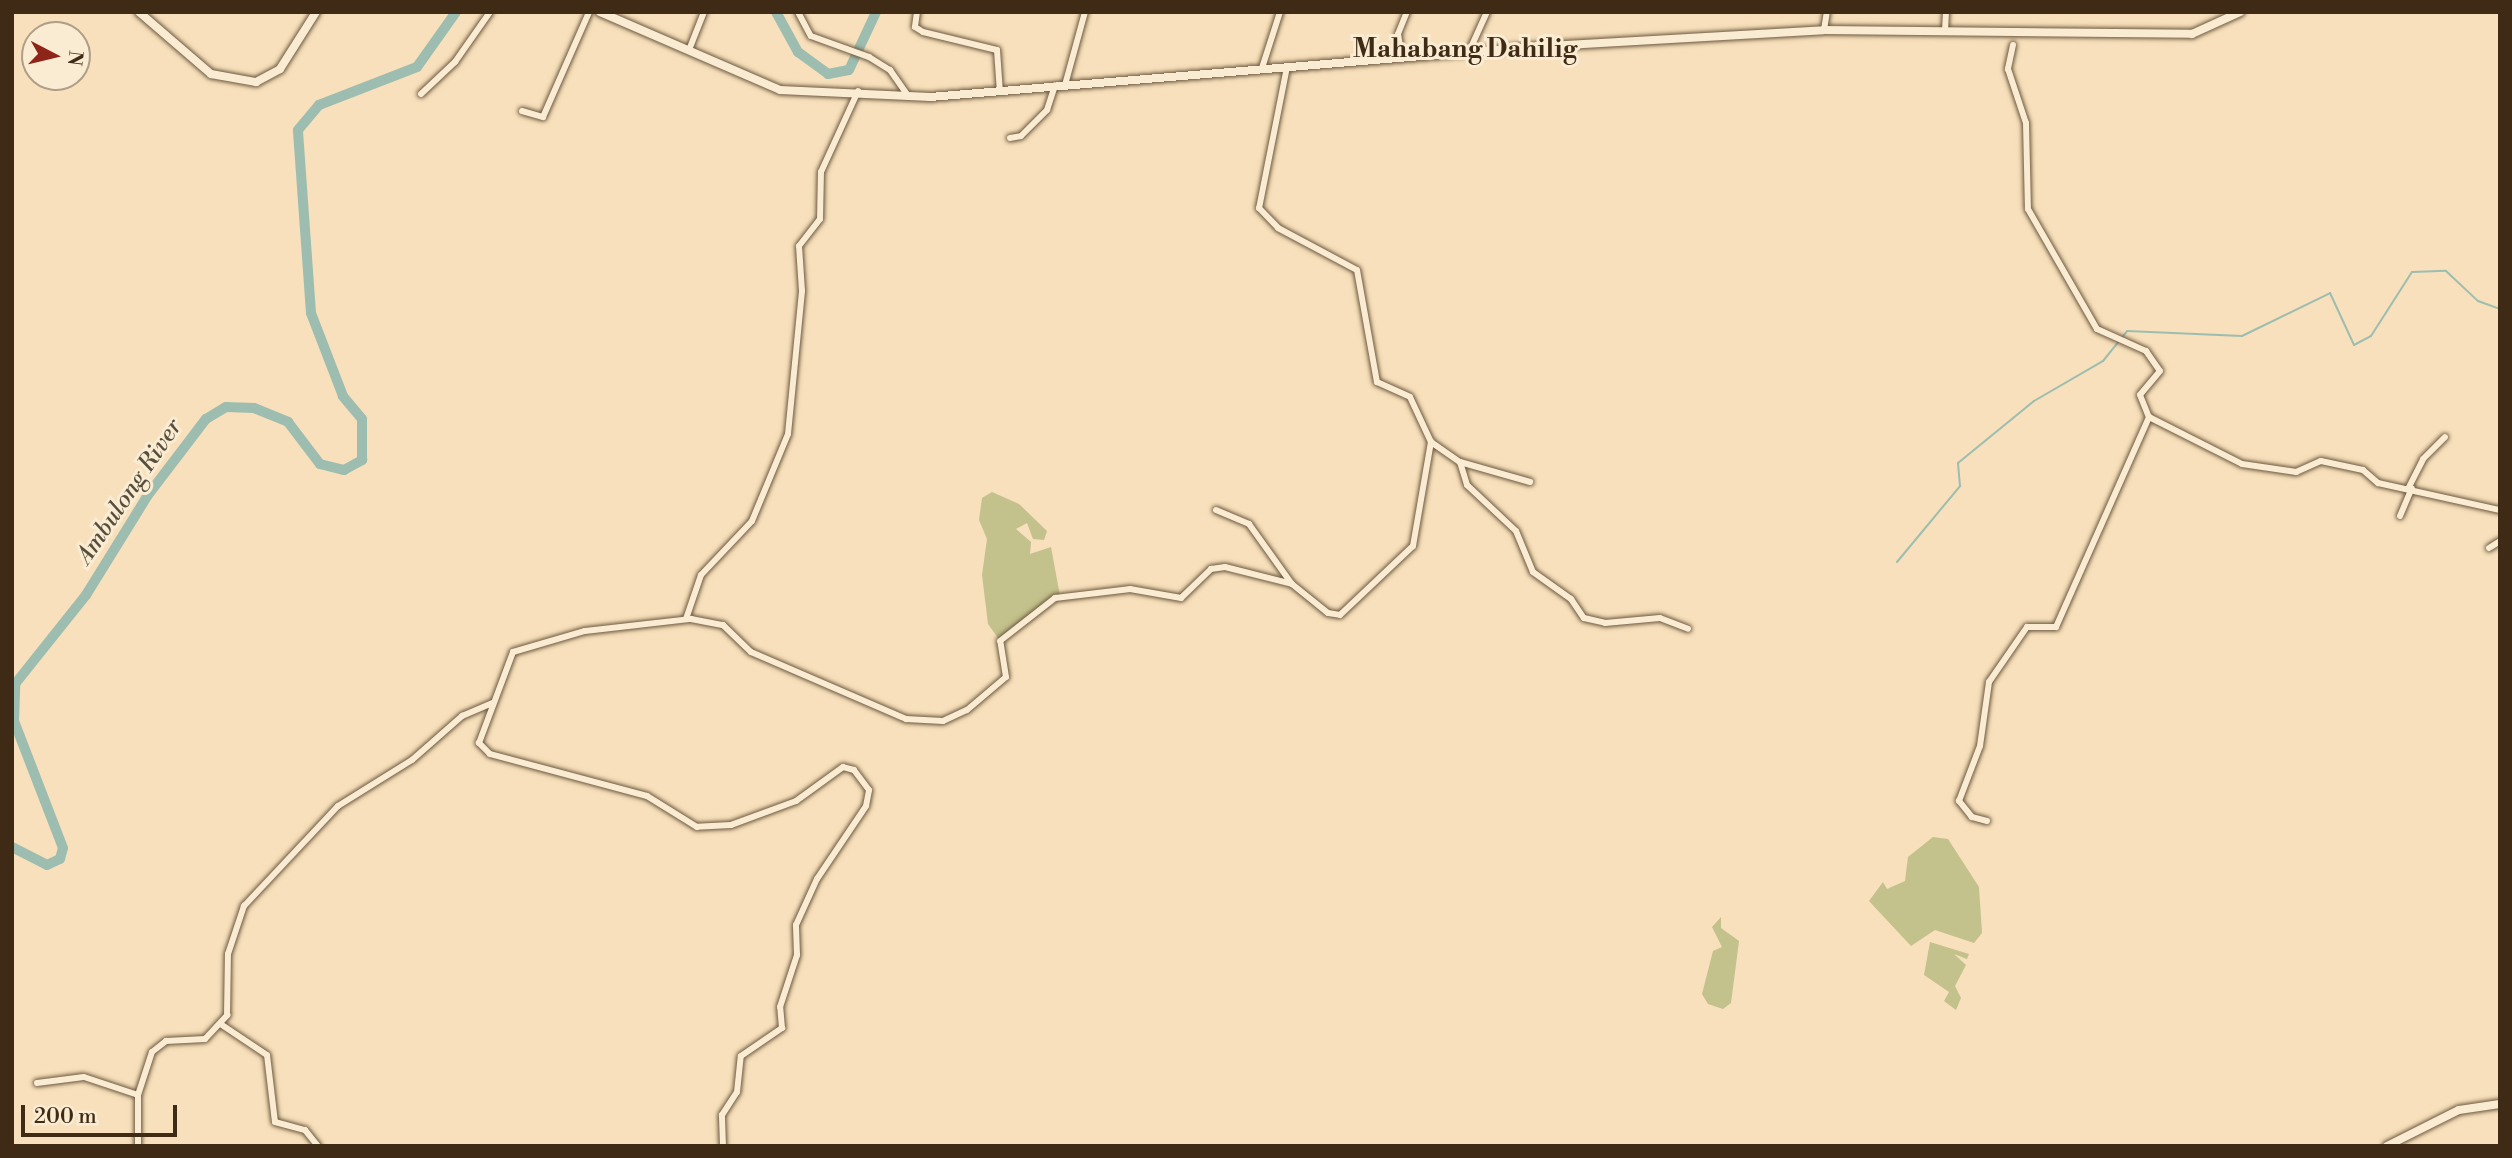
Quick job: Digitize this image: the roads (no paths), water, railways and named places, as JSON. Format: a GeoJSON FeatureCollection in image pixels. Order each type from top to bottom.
{"type":"FeatureCollection","features":[{"type":"Feature","properties":{"kind":"street"},"geometry":{"type":"LineString","coordinates":[[139,12],[211,74],[256,82],[280,69],[316,12]]}},
{"type":"Feature","properties":{"kind":"street"},"geometry":{"type":"LineString","coordinates":[[421,94],[463,52],[490,12]]}},
{"type":"Feature","properties":{"kind":"street"},"geometry":{"type":"LineString","coordinates":[[522,111],[542,117],[589,12]]}},
{"type":"Feature","properties":{"kind":"street"},"geometry":{"type":"LineString","coordinates":[[600,12],[780,90],[822,96],[858,91],[907,94],[1000,89],[1262,68],[1403,61],[1468,54],[1824,30],[1945,31],[2014,39],[2192,34],[2240,12]]}},
{"type":"Feature","properties":{"kind":"street"},"geometry":{"type":"LineString","coordinates":[[689,50],[704,12]]}},
{"type":"Feature","properties":{"kind":"street"},"geometry":{"type":"LineString","coordinates":[[798,12],[811,36],[847,46],[890,70],[907,94]]}},
{"type":"Feature","properties":{"kind":"street"},"geometry":{"type":"LineString","coordinates":[[917,12],[915,27],[923,32],[998,50],[1000,89]]}},
{"type":"Feature","properties":{"kind":"street"},"geometry":{"type":"LineString","coordinates":[[1010,138],[1021,136],[1047,110],[1060,85],[1085,12]]}},
{"type":"Feature","properties":{"kind":"street"},"geometry":{"type":"LineString","coordinates":[[1262,68],[1280,12]]}},
{"type":"Feature","properties":{"kind":"street"},"geometry":{"type":"LineString","coordinates":[[1403,61],[1397,42],[1407,12]]}},
{"type":"Feature","properties":{"kind":"street"},"geometry":{"type":"LineString","coordinates":[[1468,54],[1487,12]]}},
{"type":"Feature","properties":{"kind":"street"},"geometry":{"type":"LineString","coordinates":[[1824,30],[1827,12]]}},
{"type":"Feature","properties":{"kind":"street"},"geometry":{"type":"LineString","coordinates":[[1945,31],[1946,12]]}},
{"type":"Feature","properties":{"kind":"street"},"geometry":{"type":"LineString","coordinates":[[2014,39],[2008,73],[2026,123],[2028,209],[2097,329],[2110,338],[2146,351],[2160,371],[2140,395],[2149,417],[2242,464],[2295,472],[2321,461],[2363,470],[2378,483],[2411,488],[2500,510]]}},
{"type":"Feature","properties":{"kind":"street"},"geometry":{"type":"LineString","coordinates":[[1287,67],[1259,208],[1278,228],[1357,270],[1377,382],[1410,397],[1431,442],[1460,462],[1530,482]]}},
{"type":"Feature","properties":{"kind":"street"},"geometry":{"type":"LineString","coordinates":[[686,619],[701,575],[752,521],[788,434],[802,291],[799,246],[820,219],[821,172],[858,91]]}},
{"type":"Feature","properties":{"kind":"street"},"geometry":{"type":"LineString","coordinates":[[1987,821],[1972,817],[1959,800],[1980,746],[1989,682],[2027,627],[2056,627],[2149,417]]}},
{"type":"Feature","properties":{"kind":"street"},"geometry":{"type":"LineString","coordinates":[[2400,516],[2423,459],[2445,437]]}},
{"type":"Feature","properties":{"kind":"street"},"geometry":{"type":"LineString","coordinates":[[1216,510],[1249,524],[1292,584],[1328,614],[1340,615],[1404,558],[1421,520],[1431,442]]}},
{"type":"Feature","properties":{"kind":"street"},"geometry":{"type":"LineString","coordinates":[[1460,462],[1467,485],[1516,531],[1533,572],[1571,599],[1584,618],[1605,623],[1660,618],[1688,629]]}},
{"type":"Feature","properties":{"kind":"street"},"geometry":{"type":"LineString","coordinates":[[2489,548],[2500,541]]}},
{"type":"Feature","properties":{"kind":"street"},"geometry":{"type":"LineString","coordinates":[[723,1146],[722,1115],[737,1093],[740,1060],[756,1040],[782,1028],[780,1007],[797,955],[796,925],[817,879],[866,806],[869,790],[854,770],[843,767],[796,801],[731,825],[697,827],[647,796],[485,752],[479,743],[513,652],[585,631],[686,619],[723,625],[751,652],[906,719],[943,721],[967,710],[1006,677],[1000,641],[1050,599],[1130,589],[1181,598],[1217,567],[1292,584]]}},
{"type":"Feature","properties":{"kind":"street"},"geometry":{"type":"LineString","coordinates":[[138,1146],[138,1095],[156,1046],[205,1040],[222,1025],[232,1001],[228,954],[244,905],[338,806],[412,760],[462,716],[492,703]]}},
{"type":"Feature","properties":{"kind":"street"},"geometry":{"type":"LineString","coordinates":[[222,1025],[270,1059],[275,1122],[306,1130],[318,1146]]}},
{"type":"Feature","properties":{"kind":"street"},"geometry":{"type":"LineString","coordinates":[[37,1083],[84,1077],[138,1095]]}},
{"type":"Feature","properties":{"kind":"street"},"geometry":{"type":"LineString","coordinates":[[2387,1146],[2459,1110],[2500,1104]]}},
{"type":"Feature","properties":{"kind":"waterway","name":"Ambulong River"},"geometry":{"type":"LineString","coordinates":[[12,847],[47,865],[60,859],[63,848],[14,721],[15,684],[86,595],[148,495],[206,419],[226,407],[254,408],[288,422],[320,464],[344,470],[362,460],[362,419],[343,396],[311,313],[298,130],[319,105],[417,67],[456,12]]}},
{"type":"Feature","properties":{"kind":"waterway","name":"Ambulong River"},"geometry":{"type":"LineString","coordinates":[[776,12],[798,52],[828,74],[849,70],[876,12]]}},
{"type":"Feature","properties":{"kind":"waterway"},"geometry":{"type":"LineString","coordinates":[[1897,562],[1960,486],[1958,463],[2034,401],[2103,361],[2127,331],[2242,336],[2330,293],[2354,345],[2371,336],[2412,272],[2446,271],[2478,301],[2500,309]]}},
{"type":"Feature","properties":{"kind":"district","name":"Mahabang Dahilig"},"geometry":{"type":"Point","coordinates":[1465,50]}}]}
